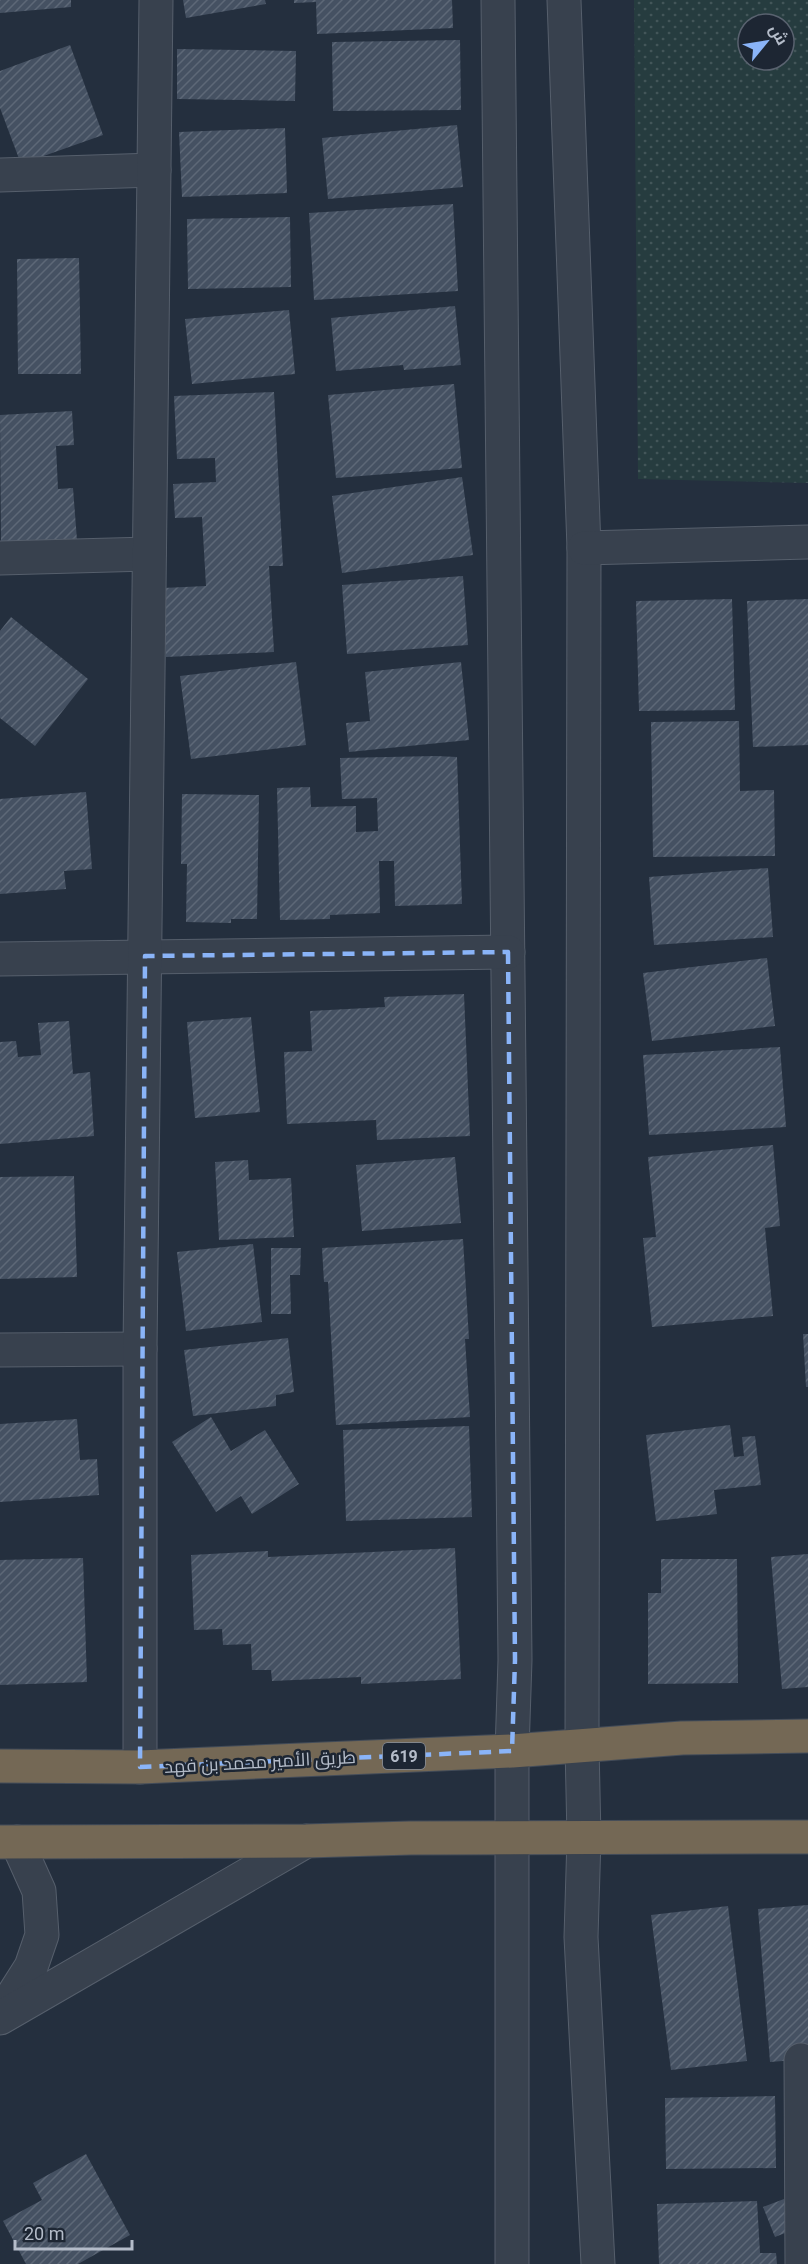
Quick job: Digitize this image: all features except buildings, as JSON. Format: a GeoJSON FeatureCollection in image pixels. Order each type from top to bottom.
{"type":"FeatureCollection","features":[{"type":"Feature","properties":{"kind":"highway","name":"طريق الأمير محمد بن فهد"},"geometry":{"type":"LineString","coordinates":[[0,1766],[140,1767],[512,1751],[682,1738],[808,1736]]}},
{"type":"Feature","properties":{"kind":"highway"},"geometry":{"type":"LineString","coordinates":[[9,1842],[808,1837]]}},
{"type":"Feature","properties":{"kind":"street"},"geometry":{"type":"LineString","coordinates":[[140,1767],[140,1348],[156,0]]}},
{"type":"Feature","properties":{"kind":"street"},"geometry":{"type":"LineString","coordinates":[[498,0],[515,1660],[511,1839],[512,2264]]}},
{"type":"Feature","properties":{"kind":"street"},"geometry":{"type":"LineString","coordinates":[[564,0],[584,548],[582,1746],[584,1838],[581,1937],[598,2264]]}},
{"type":"Feature","properties":{"kind":"street"},"geometry":{"type":"LineString","coordinates":[[0,175],[154,170]]}},
{"type":"Feature","properties":{"kind":"street"},"geometry":{"type":"LineString","coordinates":[[584,548],[808,542]]}},
{"type":"Feature","properties":{"kind":"street"},"geometry":{"type":"LineString","coordinates":[[0,558],[149,554]]}},
{"type":"Feature","properties":{"kind":"street"},"geometry":{"type":"LineString","coordinates":[[0,959],[508,952]]}},
{"type":"Feature","properties":{"kind":"street"},"geometry":{"type":"LineString","coordinates":[[0,1350],[140,1348]]}},
{"type":"Feature","properties":{"kind":"street"},"geometry":{"type":"LineString","coordinates":[[0,2017],[39,1979],[306,1841]]}},
{"type":"Feature","properties":{"kind":"street"},"geometry":{"type":"LineString","coordinates":[[9,1842],[39,1891],[42,1935],[39,1979]]}},
{"type":"Feature","properties":{"kind":"street"},"geometry":{"type":"LineString","coordinates":[[801,2060],[802,2264]]}},
{"type":"Feature","properties":{"kind":"highlighted area"},"geometry":{"type":"Polygon","coordinates":[[[508,952],[515,1660],[512,1751],[140,1767],[145,956],[508,952]]]}},
{"type":"Feature","properties":{"kind":"green space"},"geometry":{"type":"Polygon","coordinates":[[[634,0],[808,0],[808,483],[638,479],[634,0]]]}}]}
